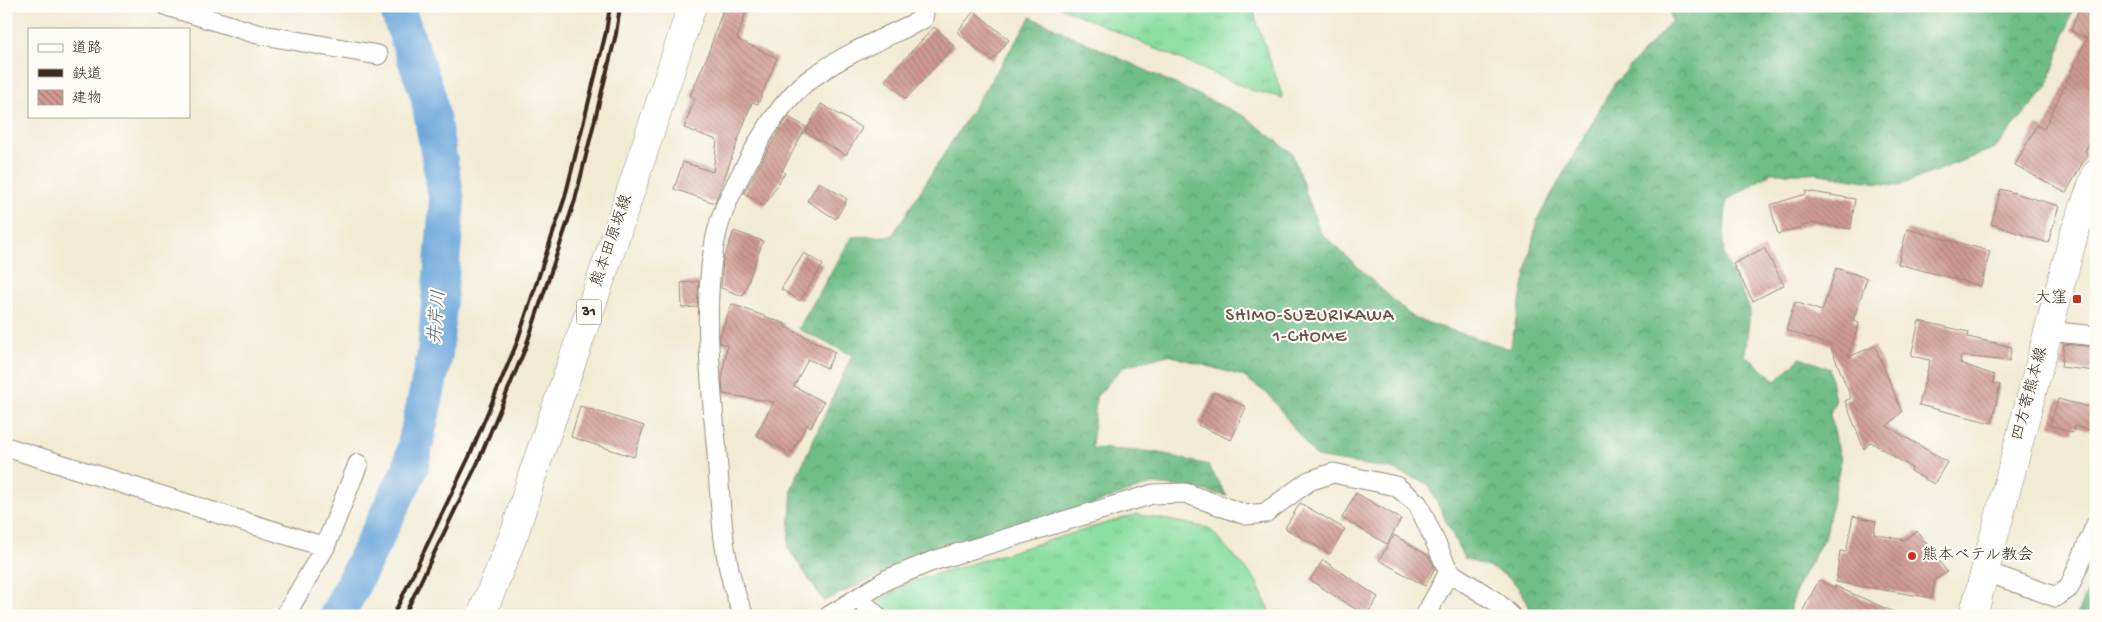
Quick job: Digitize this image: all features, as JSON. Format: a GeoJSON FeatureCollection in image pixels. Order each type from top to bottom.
{"type":"FeatureCollection","features":[{"type":"Feature","properties":{"kind":"main road","name":"熊本田原坂線"},"geometry":{"type":"LineString","coordinates":[[492,611],[532,476],[610,253],[692,6]]}},
{"type":"Feature","properties":{"kind":"main road","name":"四方寄熊本線"},"geometry":{"type":"LineString","coordinates":[[1972,616],[2074,234],[2096,174]]}},
{"type":"Feature","properties":{"kind":"street"},"geometry":{"type":"LineString","coordinates":[[167,6],[257,34],[378,55]]}},
{"type":"Feature","properties":{"kind":"street"},"geometry":{"type":"LineString","coordinates":[[744,616],[734,594],[725,544],[712,400],[709,298],[711,261],[723,211],[764,133],[787,102],[812,77],[923,19],[925,6]]}},
{"type":"Feature","properties":{"kind":"street"},"geometry":{"type":"LineString","coordinates":[[2048,331],[2096,336]]}},
{"type":"Feature","properties":{"kind":"street"},"geometry":{"type":"LineString","coordinates":[[6,447],[325,547]]}},
{"type":"Feature","properties":{"kind":"street"},"geometry":{"type":"LineString","coordinates":[[285,616],[325,547],[358,464]]}},
{"type":"Feature","properties":{"kind":"street"},"geometry":{"type":"LineString","coordinates":[[828,616],[888,579],[933,561],[1153,494],[1184,493],[1246,516],[1265,514],[1309,481],[1333,473],[1396,486],[1418,504],[1449,572],[1495,601],[1511,616]]}},
{"type":"Feature","properties":{"kind":"street"},"geometry":{"type":"LineString","coordinates":[[1984,571],[2056,597],[2069,588],[2096,524]]}},
{"type":"Feature","properties":{"kind":"street"},"geometry":{"type":"LineString","coordinates":[[1425,616],[1449,572]]}},
{"type":"Feature","properties":{"kind":"street"},"geometry":{"type":"LineString","coordinates":[[858,598],[877,616]]}},
{"type":"Feature","properties":{"kind":"green space"},"geometry":{"type":"Polygon","coordinates":[[[1058,6],[1253,6],[1283,98],[1251,90],[1058,6]]]}},
{"type":"Feature","properties":{"kind":"green space"},"geometry":{"type":"Polygon","coordinates":[[[1668,6],[2074,6],[2047,87],[1995,148],[1898,186],[1814,173],[1771,173],[1726,201],[1723,254],[1750,310],[1745,355],[1776,381],[1800,358],[1829,368],[1835,401],[1830,414],[1841,460],[1826,534],[1798,585],[1788,616],[1533,616],[1521,591],[1507,577],[1489,567],[1464,558],[1428,484],[1391,469],[1316,457],[1269,395],[1243,376],[1168,355],[1124,366],[1096,397],[1092,448],[1156,452],[1208,465],[1227,496],[1193,488],[1152,484],[1057,516],[927,554],[824,601],[788,548],[792,487],[852,355],[798,329],[852,237],[892,236],[1031,17],[1246,117],[1292,153],[1320,232],[1413,318],[1510,349],[1537,220],[1614,84],[1672,21],[1668,6]]]}},
{"type":"Feature","properties":{"kind":"green space"},"geometry":{"type":"Polygon","coordinates":[[[1137,514],[1209,528],[1255,579],[1272,616],[854,616],[910,582],[1137,514]]]}},
{"type":"Feature","properties":{"kind":"green space"},"geometry":{"type":"Polygon","coordinates":[[[2096,572],[2096,616],[2076,616],[2096,572]]]}},
{"type":"Feature","properties":{"kind":"building"},"geometry":{"type":"Polygon","coordinates":[[[724,6],[738,6],[747,9],[737,39],[777,58],[758,104],[752,102],[715,203],[674,189],[683,162],[713,172],[717,140],[684,128],[695,98],[690,96],[707,57],[724,6]]]}},
{"type":"Feature","properties":{"kind":"building"},"geometry":{"type":"Polygon","coordinates":[[[2080,6],[2096,6],[2096,130],[2085,151],[2088,153],[2066,193],[2015,165],[2037,125],[2044,129],[2087,38],[2071,31],[2080,6]]]}},
{"type":"Feature","properties":{"kind":"building"},"geometry":{"type":"Polygon","coordinates":[[[974,11],[1009,40],[992,61],[957,32],[974,11]]]}},
{"type":"Feature","properties":{"kind":"building"},"geometry":{"type":"Polygon","coordinates":[[[934,27],[954,46],[906,99],[885,80],[934,27]]]}},
{"type":"Feature","properties":{"kind":"building"},"geometry":{"type":"Polygon","coordinates":[[[821,104],[862,128],[846,155],[805,132],[821,104]]]}},
{"type":"Feature","properties":{"kind":"building"},"geometry":{"type":"Polygon","coordinates":[[[788,117],[806,127],[782,171],[785,173],[764,206],[744,193],[788,117]]]}},
{"type":"Feature","properties":{"kind":"building"},"geometry":{"type":"Polygon","coordinates":[[[819,182],[847,199],[836,219],[807,201],[819,182]]]}},
{"type":"Feature","properties":{"kind":"building"},"geometry":{"type":"Polygon","coordinates":[[[2001,189],[2059,206],[2048,243],[1991,224],[2001,189]]]}},
{"type":"Feature","properties":{"kind":"building"},"geometry":{"type":"Polygon","coordinates":[[[1806,191],[1855,199],[1851,229],[1814,223],[1778,234],[1770,205],[1806,194],[1806,191]]]}},
{"type":"Feature","properties":{"kind":"building"},"geometry":{"type":"Polygon","coordinates":[[[1907,229],[1990,251],[1981,286],[1898,264],[1907,229]]]}},
{"type":"Feature","properties":{"kind":"building"},"geometry":{"type":"Polygon","coordinates":[[[734,231],[763,241],[743,296],[721,288],[723,260],[734,231]]]}},
{"type":"Feature","properties":{"kind":"building"},"geometry":{"type":"Polygon","coordinates":[[[1764,248],[1784,285],[1753,301],[1733,264],[1764,248]]]}},
{"type":"Feature","properties":{"kind":"building"},"geometry":{"type":"Polygon","coordinates":[[[804,253],[823,265],[800,301],[781,289],[804,253]]]}},
{"type":"Feature","properties":{"kind":"building"},"geometry":{"type":"Polygon","coordinates":[[[1836,268],[1867,278],[1853,321],[1859,323],[1848,357],[1875,346],[1902,412],[1887,426],[1947,462],[1934,484],[1910,471],[1912,468],[1871,442],[1864,449],[1845,401],[1851,398],[1830,345],[1786,330],[1795,302],[1822,311],[1836,268]]]}},
{"type":"Feature","properties":{"kind":"building"},"geometry":{"type":"Polygon","coordinates":[[[699,281],[697,307],[682,308],[681,283],[699,281]]]}},
{"type":"Feature","properties":{"kind":"building"},"geometry":{"type":"Polygon","coordinates":[[[732,304],[785,324],[784,326],[835,352],[827,368],[808,359],[794,386],[824,402],[811,427],[807,425],[791,454],[756,435],[774,402],[723,394],[722,380],[727,345],[720,343],[720,336],[732,304]]]}},
{"type":"Feature","properties":{"kind":"building"},"geometry":{"type":"Polygon","coordinates":[[[1919,321],[1969,332],[1968,337],[2012,347],[2009,361],[1961,356],[1960,363],[1994,375],[1993,383],[2000,385],[1992,423],[1919,405],[1930,360],[1911,356],[1919,321]]]}},
{"type":"Feature","properties":{"kind":"building"},"geometry":{"type":"Polygon","coordinates":[[[2064,344],[2096,347],[2096,371],[2061,367],[2064,344]]]}},
{"type":"Feature","properties":{"kind":"building"},"geometry":{"type":"Polygon","coordinates":[[[1214,392],[1246,407],[1231,440],[1198,425],[1214,392]]]}},
{"type":"Feature","properties":{"kind":"building"},"geometry":{"type":"Polygon","coordinates":[[[2058,399],[2096,409],[2096,432],[2075,426],[2073,433],[2050,425],[2058,399]]]}},
{"type":"Feature","properties":{"kind":"building"},"geometry":{"type":"Polygon","coordinates":[[[580,406],[644,426],[634,457],[571,437],[580,406]]]}},
{"type":"Feature","properties":{"kind":"building"},"geometry":{"type":"Polygon","coordinates":[[[1356,493],[1401,519],[1387,544],[1342,518],[1356,493]]]}},
{"type":"Feature","properties":{"kind":"building"},"geometry":{"type":"Polygon","coordinates":[[[1300,503],[1345,529],[1330,554],[1285,528],[1300,503]]]}},
{"type":"Feature","properties":{"kind":"building"},"geometry":{"type":"Polygon","coordinates":[[[1853,516],[1876,521],[1874,534],[1904,540],[1917,531],[1947,572],[1935,580],[1932,598],[1836,582],[1840,551],[1846,552],[1853,516]]]}},
{"type":"Feature","properties":{"kind":"building"},"geometry":{"type":"Polygon","coordinates":[[[1394,535],[1429,556],[1435,568],[1425,586],[1379,560],[1394,535]]]}},
{"type":"Feature","properties":{"kind":"building"},"geometry":{"type":"Polygon","coordinates":[[[1323,560],[1378,597],[1366,616],[1310,580],[1323,560]]]}},
{"type":"Feature","properties":{"kind":"building"},"geometry":{"type":"Polygon","coordinates":[[[1819,580],[1835,588],[1835,586],[1903,616],[1800,616],[1819,580]]]}},
{"type":"Feature","properties":{"kind":"waterway","name":"井芹川"},"geometry":{"type":"LineString","coordinates":[[337,616],[410,469],[435,354],[447,201],[428,95],[396,6]]}},
{"type":"Feature","properties":{"kind":"railway"},"geometry":{"type":"LineString","coordinates":[[393,616],[469,457],[516,345],[565,197],[606,32],[610,6]]}},
{"type":"Feature","properties":{"kind":"railway"},"geometry":{"type":"LineString","coordinates":[[404,616],[478,462],[525,349],[575,200],[616,34],[620,6]]}},
{"type":"Feature","properties":{"kind":"place","name":"大窪"},"geometry":{"type":"Point","coordinates":[2077,299]}},
{"type":"Feature","properties":{"kind":"place","name":"熊本ベテル教会"},"geometry":{"type":"Point","coordinates":[1912,556]}},
{"type":"Feature","properties":{"kind":"district","name":"SHIMO-SUZURIKAWA 1-CHOME"},"geometry":{"type":"Point","coordinates":[1310,326]}}]}
